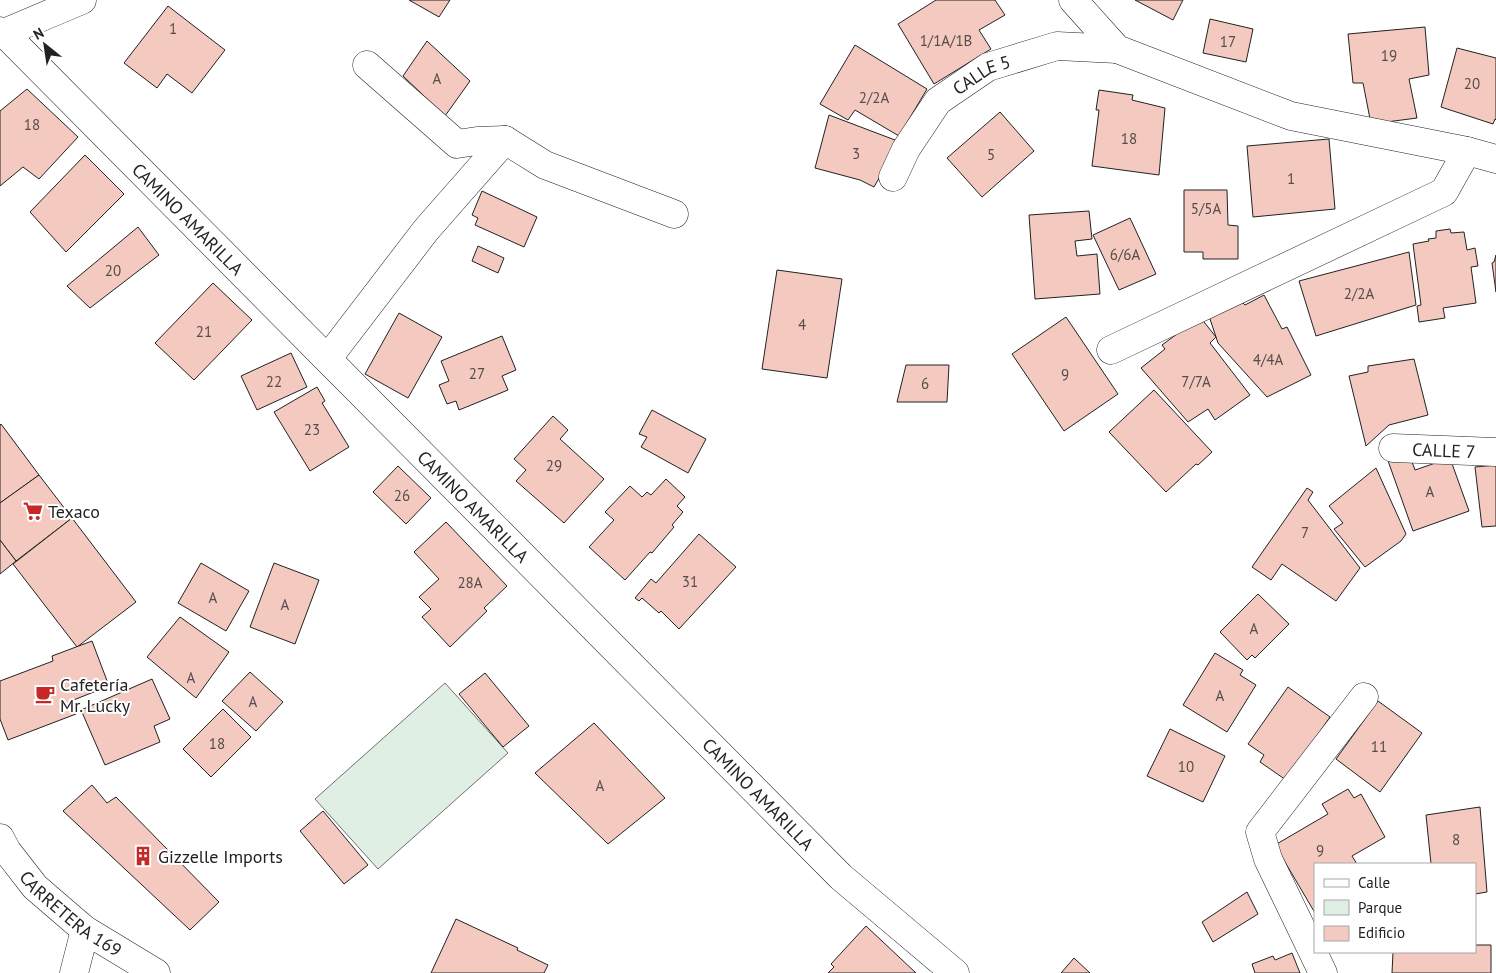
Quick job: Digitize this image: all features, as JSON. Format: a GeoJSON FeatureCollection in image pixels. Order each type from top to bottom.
{"type":"FeatureCollection","features":[{"type":"Feature","properties":{"kind":"street"},"geometry":{"type":"LineString","coordinates":[[2,32],[82,0]]}},
{"type":"Feature","properties":{"kind":"street"},"geometry":{"type":"LineString","coordinates":[[1073,0],[1117,49],[1291,116],[1467,151],[1496,159]]}},
{"type":"Feature","properties":{"kind":"street","name":"CAMINO AMARILLA"},"geometry":{"type":"LineString","coordinates":[[2,32],[842,877],[955,973]]}},
{"type":"Feature","properties":{"kind":"street","name":"CALLE 5"},"geometry":{"type":"LineString","coordinates":[[893,177],[906,149],[938,101],[988,68],[1057,46],[1117,49]]}},
{"type":"Feature","properties":{"kind":"street"},"geometry":{"type":"LineString","coordinates":[[368,65],[457,144],[505,140],[545,165],[674,214]]}},
{"type":"Feature","properties":{"kind":"street"},"geometry":{"type":"LineString","coordinates":[[328,358],[426,230],[505,140]]}},
{"type":"Feature","properties":{"kind":"street"},"geometry":{"type":"LineString","coordinates":[[1110,350],[1444,192],[1467,151]]}},
{"type":"Feature","properties":{"kind":"street","name":"CALLE 7"},"geometry":{"type":"LineString","coordinates":[[1393,448],[1496,452]]}},
{"type":"Feature","properties":{"kind":"street"},"geometry":{"type":"LineString","coordinates":[[1314,953],[1268,859],[1260,832],[1364,697]]}},
{"type":"Feature","properties":{"kind":"street","name":"CARRETERA 169"},"geometry":{"type":"LineString","coordinates":[[0,838],[7,851],[35,887],[85,930],[156,973]]}},
{"type":"Feature","properties":{"kind":"street"},"geometry":{"type":"LineString","coordinates":[[74,973],[85,930]]}},
{"type":"Feature","properties":{"kind":"street"},"geometry":{"type":"LineString","coordinates":[[1314,953],[1324,973]]}},
{"type":"Feature","properties":{"kind":"green space"},"geometry":{"type":"Polygon","coordinates":[[[445,683],[508,753],[378,869],[315,799],[445,683]]]}},
{"type":"Feature","properties":{"kind":"building"},"geometry":{"type":"Polygon","coordinates":[[[409,0],[450,0],[439,17],[409,0]]]}},
{"type":"Feature","properties":{"kind":"building"},"geometry":{"type":"Polygon","coordinates":[[[936,0],[995,0],[1005,15],[979,30],[991,49],[934,84],[898,24],[936,0]]]}},
{"type":"Feature","properties":{"kind":"building"},"geometry":{"type":"Polygon","coordinates":[[[1135,0],[1183,0],[1173,20],[1135,0]]]}},
{"type":"Feature","properties":{"kind":"building"},"geometry":{"type":"Polygon","coordinates":[[[168,6],[225,50],[192,93],[167,74],[157,88],[124,63],[168,6]]]}},
{"type":"Feature","properties":{"kind":"building"},"geometry":{"type":"Polygon","coordinates":[[[1210,19],[1253,29],[1246,62],[1203,53],[1210,19]]]}},
{"type":"Feature","properties":{"kind":"building"},"geometry":{"type":"Polygon","coordinates":[[[1425,27],[1429,75],[1409,79],[1417,118],[1371,124],[1363,83],[1353,83],[1348,34],[1425,27]]]}},
{"type":"Feature","properties":{"kind":"building"},"geometry":{"type":"Polygon","coordinates":[[[427,41],[470,81],[445,116],[403,76],[427,41]]]}},
{"type":"Feature","properties":{"kind":"building"},"geometry":{"type":"Polygon","coordinates":[[[855,45],[927,89],[899,136],[855,110],[848,120],[820,104],[855,45]]]}},
{"type":"Feature","properties":{"kind":"building"},"geometry":{"type":"Polygon","coordinates":[[[1457,48],[1496,58],[1496,120],[1493,124],[1441,107],[1457,48]]]}},
{"type":"Feature","properties":{"kind":"building"},"geometry":{"type":"Polygon","coordinates":[[[27,89],[78,137],[39,179],[23,167],[0,186],[0,111],[27,89]]]}},
{"type":"Feature","properties":{"kind":"building"},"geometry":{"type":"Polygon","coordinates":[[[1099,90],[1133,95],[1132,100],[1165,108],[1159,175],[1092,166],[1099,110],[1096,110],[1099,90]]]}},
{"type":"Feature","properties":{"kind":"building"},"geometry":{"type":"Polygon","coordinates":[[[1000,112],[1034,151],[982,197],[947,158],[1000,112]]]}},
{"type":"Feature","properties":{"kind":"building"},"geometry":{"type":"Polygon","coordinates":[[[829,115],[895,140],[889,160],[884,163],[882,173],[874,187],[860,180],[815,168],[829,115]]]}},
{"type":"Feature","properties":{"kind":"building"},"geometry":{"type":"Polygon","coordinates":[[[1329,139],[1335,209],[1253,217],[1247,146],[1329,139]]]}},
{"type":"Feature","properties":{"kind":"building"},"geometry":{"type":"Polygon","coordinates":[[[85,155],[124,194],[66,252],[30,212],[85,155]]]}},
{"type":"Feature","properties":{"kind":"building"},"geometry":{"type":"Polygon","coordinates":[[[1184,190],[1227,190],[1228,225],[1238,226],[1238,259],[1203,259],[1203,252],[1184,252],[1184,190]]]}},
{"type":"Feature","properties":{"kind":"building"},"geometry":{"type":"Polygon","coordinates":[[[482,191],[537,217],[524,247],[475,225],[478,218],[472,215],[482,191]]]}},
{"type":"Feature","properties":{"kind":"building"},"geometry":{"type":"Polygon","coordinates":[[[1089,211],[1092,239],[1075,241],[1077,256],[1097,254],[1100,294],[1035,299],[1029,215],[1089,211]]]}},
{"type":"Feature","properties":{"kind":"building"},"geometry":{"type":"Polygon","coordinates":[[[1130,218],[1156,274],[1119,290],[1093,235],[1130,218]]]}},
{"type":"Feature","properties":{"kind":"building"},"geometry":{"type":"Polygon","coordinates":[[[138,227],[159,255],[90,308],[67,286],[138,227]]]}},
{"type":"Feature","properties":{"kind":"building"},"geometry":{"type":"Polygon","coordinates":[[[1450,229],[1451,233],[1464,232],[1467,250],[1475,248],[1478,266],[1471,267],[1476,303],[1443,308],[1445,318],[1419,322],[1417,306],[1421,305],[1413,244],[1436,238],[1436,231],[1450,229]]]}},
{"type":"Feature","properties":{"kind":"building"},"geometry":{"type":"Polygon","coordinates":[[[478,246],[504,258],[498,273],[472,261],[478,246]]]}},
{"type":"Feature","properties":{"kind":"building"},"geometry":{"type":"Polygon","coordinates":[[[1409,252],[1416,305],[1316,336],[1299,281],[1409,252]]]}},
{"type":"Feature","properties":{"kind":"building"},"geometry":{"type":"Polygon","coordinates":[[[1496,255],[1496,292],[1492,263],[1496,255]]]}},
{"type":"Feature","properties":{"kind":"building"},"geometry":{"type":"Polygon","coordinates":[[[777,270],[842,279],[827,378],[762,369],[777,270]]]}},
{"type":"Feature","properties":{"kind":"building"},"geometry":{"type":"Polygon","coordinates":[[[213,283],[252,320],[194,380],[155,343],[213,283]]]}},
{"type":"Feature","properties":{"kind":"building"},"geometry":{"type":"Polygon","coordinates":[[[1264,295],[1282,329],[1287,327],[1311,375],[1267,397],[1218,343],[1209,316],[1240,300],[1245,305],[1264,295]]]}},
{"type":"Feature","properties":{"kind":"building"},"geometry":{"type":"Polygon","coordinates":[[[399,313],[442,337],[408,398],[365,374],[399,313]]]}},
{"type":"Feature","properties":{"kind":"building"},"geometry":{"type":"Polygon","coordinates":[[[1066,317],[1118,394],[1064,431],[1012,354],[1066,317]]]}},
{"type":"Feature","properties":{"kind":"building"},"geometry":{"type":"Polygon","coordinates":[[[1200,317],[1216,337],[1210,343],[1250,395],[1215,420],[1208,409],[1188,422],[1141,368],[1165,349],[1162,345],[1200,317]]]}},
{"type":"Feature","properties":{"kind":"building"},"geometry":{"type":"Polygon","coordinates":[[[502,336],[516,370],[502,376],[508,390],[459,410],[456,401],[447,404],[439,385],[449,381],[441,361],[502,336]]]}},
{"type":"Feature","properties":{"kind":"building"},"geometry":{"type":"Polygon","coordinates":[[[291,353],[307,387],[257,410],[241,376],[291,353]]]}},
{"type":"Feature","properties":{"kind":"building"},"geometry":{"type":"Polygon","coordinates":[[[1414,359],[1428,415],[1389,425],[1366,446],[1349,376],[1368,372],[1368,366],[1414,359]]]}},
{"type":"Feature","properties":{"kind":"building"},"geometry":{"type":"Polygon","coordinates":[[[906,365],[949,365],[947,402],[897,402],[906,365]]]}},
{"type":"Feature","properties":{"kind":"building"},"geometry":{"type":"Polygon","coordinates":[[[317,387],[325,401],[322,403],[349,447],[310,471],[274,412],[317,387]]]}},
{"type":"Feature","properties":{"kind":"building"},"geometry":{"type":"Polygon","coordinates":[[[1154,390],[1212,452],[1166,492],[1109,432],[1154,390]]]}},
{"type":"Feature","properties":{"kind":"building"},"geometry":{"type":"Polygon","coordinates":[[[652,410],[706,439],[688,473],[641,447],[647,437],[639,434],[652,410]]]}},
{"type":"Feature","properties":{"kind":"building"},"geometry":{"type":"Polygon","coordinates":[[[553,416],[568,430],[560,439],[604,479],[564,523],[516,481],[526,470],[514,459],[553,416]]]}},
{"type":"Feature","properties":{"kind":"building"},"geometry":{"type":"Polygon","coordinates":[[[0,425],[39,475],[0,503],[0,425]]]}},
{"type":"Feature","properties":{"kind":"building"},"geometry":{"type":"Polygon","coordinates":[[[1408,451],[1415,470],[1450,458],[1469,511],[1413,531],[1387,458],[1408,451]]]}},
{"type":"Feature","properties":{"kind":"building"},"geometry":{"type":"Polygon","coordinates":[[[1496,465],[1496,526],[1482,527],[1475,467],[1496,465]]]}},
{"type":"Feature","properties":{"kind":"building"},"geometry":{"type":"Polygon","coordinates":[[[398,466],[431,498],[406,524],[373,492],[398,466]]]}},
{"type":"Feature","properties":{"kind":"building"},"geometry":{"type":"Polygon","coordinates":[[[1376,468],[1406,534],[1401,541],[1365,567],[1334,529],[1343,523],[1329,506],[1376,468]]]}},
{"type":"Feature","properties":{"kind":"building","name":"Texaco"},"geometry":{"type":"Polygon","coordinates":[[[39,475],[72,518],[16,561],[0,540],[0,503],[39,475]]]}},
{"type":"Feature","properties":{"kind":"building"},"geometry":{"type":"Polygon","coordinates":[[[666,479],[685,497],[677,506],[683,512],[672,525],[674,527],[652,553],[650,552],[625,580],[589,547],[614,520],[605,512],[630,486],[642,497],[647,492],[651,495],[666,479]]]}},
{"type":"Feature","properties":{"kind":"building"},"geometry":{"type":"Polygon","coordinates":[[[1307,488],[1313,492],[1308,500],[1360,568],[1336,601],[1282,564],[1271,580],[1252,567],[1307,488]]]}},
{"type":"Feature","properties":{"kind":"building"},"geometry":{"type":"Polygon","coordinates":[[[72,518],[136,602],[77,647],[13,564],[72,518]]]}},
{"type":"Feature","properties":{"kind":"building"},"geometry":{"type":"Polygon","coordinates":[[[446,522],[507,586],[484,608],[487,611],[450,647],[422,617],[431,609],[419,597],[439,579],[414,552],[446,522]]]}},
{"type":"Feature","properties":{"kind":"building"},"geometry":{"type":"Polygon","coordinates":[[[699,534],[736,567],[679,629],[661,611],[659,613],[642,598],[639,601],[635,598],[651,579],[656,583],[699,534]]]}},
{"type":"Feature","properties":{"kind":"building"},"geometry":{"type":"Polygon","coordinates":[[[0,540],[16,561],[0,574],[0,540]]]}},
{"type":"Feature","properties":{"kind":"building"},"geometry":{"type":"Polygon","coordinates":[[[201,563],[249,591],[226,631],[178,603],[201,563]]]}},
{"type":"Feature","properties":{"kind":"building"},"geometry":{"type":"Polygon","coordinates":[[[274,563],[319,580],[295,644],[250,627],[274,563]]]}},
{"type":"Feature","properties":{"kind":"building"},"geometry":{"type":"Polygon","coordinates":[[[1258,594],[1289,624],[1255,658],[1252,655],[1247,660],[1220,632],[1258,594]]]}},
{"type":"Feature","properties":{"kind":"building"},"geometry":{"type":"Polygon","coordinates":[[[180,617],[229,652],[196,698],[147,657],[180,617]]]}},
{"type":"Feature","properties":{"kind":"building","name":"Cafetería Mr. Lucky"},"geometry":{"type":"Polygon","coordinates":[[[92,641],[109,686],[71,701],[76,714],[8,740],[0,719],[0,681],[53,661],[52,656],[92,641]]]}},
{"type":"Feature","properties":{"kind":"building"},"geometry":{"type":"Polygon","coordinates":[[[1215,653],[1243,670],[1240,675],[1256,685],[1227,732],[1183,705],[1215,653]]]}},
{"type":"Feature","properties":{"kind":"building"},"geometry":{"type":"Polygon","coordinates":[[[250,672],[283,702],[256,731],[222,701],[250,672]]]}},
{"type":"Feature","properties":{"kind":"building"},"geometry":{"type":"Polygon","coordinates":[[[485,673],[529,726],[503,747],[459,694],[485,673]]]}},
{"type":"Feature","properties":{"kind":"building"},"geometry":{"type":"Polygon","coordinates":[[[152,679],[170,719],[154,726],[160,742],[105,765],[81,710],[152,679]]]}},
{"type":"Feature","properties":{"kind":"building"},"geometry":{"type":"Polygon","coordinates":[[[1288,687],[1330,717],[1286,780],[1260,762],[1264,755],[1248,744],[1288,687]]]}},
{"type":"Feature","properties":{"kind":"building"},"geometry":{"type":"Polygon","coordinates":[[[1378,701],[1422,733],[1380,792],[1336,759],[1378,701]]]}},
{"type":"Feature","properties":{"kind":"building"},"geometry":{"type":"Polygon","coordinates":[[[223,709],[251,737],[211,777],[183,749],[223,709]]]}},
{"type":"Feature","properties":{"kind":"building"},"geometry":{"type":"Polygon","coordinates":[[[594,723],[665,798],[608,844],[535,773],[594,723]]]}},
{"type":"Feature","properties":{"kind":"building"},"geometry":{"type":"Polygon","coordinates":[[[1170,729],[1225,756],[1203,802],[1147,776],[1170,729]]]}},
{"type":"Feature","properties":{"kind":"building","name":"Gizzelle Imports"},"geometry":{"type":"Polygon","coordinates":[[[92,785],[107,803],[116,797],[219,902],[190,930],[63,811],[92,785]]]}},
{"type":"Feature","properties":{"kind":"building"},"geometry":{"type":"Polygon","coordinates":[[[1348,789],[1354,798],[1361,794],[1385,837],[1352,856],[1356,863],[1314,863],[1314,911],[1275,845],[1328,814],[1322,804],[1348,789]]]}},
{"type":"Feature","properties":{"kind":"building"},"geometry":{"type":"Polygon","coordinates":[[[1480,807],[1487,892],[1476,894],[1476,863],[1431,863],[1426,815],[1480,807]]]}},
{"type":"Feature","properties":{"kind":"building"},"geometry":{"type":"Polygon","coordinates":[[[323,811],[368,865],[344,884],[300,831],[323,811]]]}},
{"type":"Feature","properties":{"kind":"building"},"geometry":{"type":"Polygon","coordinates":[[[1247,892],[1258,914],[1213,942],[1202,922],[1247,892]]]}},
{"type":"Feature","properties":{"kind":"building"},"geometry":{"type":"Polygon","coordinates":[[[456,919],[518,948],[517,950],[548,965],[544,973],[431,973],[456,919]]]}},
{"type":"Feature","properties":{"kind":"building"},"geometry":{"type":"Polygon","coordinates":[[[866,926],[916,973],[828,973],[834,967],[831,964],[866,926]]]}},
{"type":"Feature","properties":{"kind":"building"},"geometry":{"type":"Polygon","coordinates":[[[1476,945],[1491,945],[1491,973],[1392,973],[1393,953],[1476,953],[1476,945]]]}},
{"type":"Feature","properties":{"kind":"building"},"geometry":{"type":"Polygon","coordinates":[[[1292,953],[1300,973],[1255,973],[1252,964],[1273,956],[1275,960],[1292,953]]]}},
{"type":"Feature","properties":{"kind":"building"},"geometry":{"type":"Polygon","coordinates":[[[1074,958],[1090,973],[1061,973],[1074,958]]]}},
{"type":"Feature","properties":{"kind":"place","name":"Texaco"},"geometry":{"type":"Point","coordinates":[33,511]}},
{"type":"Feature","properties":{"kind":"place","name":"Cafetería Mr. Lucky"},"geometry":{"type":"Point","coordinates":[45,694]}},
{"type":"Feature","properties":{"kind":"place","name":"Gizzelle Imports"},"geometry":{"type":"Point","coordinates":[143,856]}}]}
